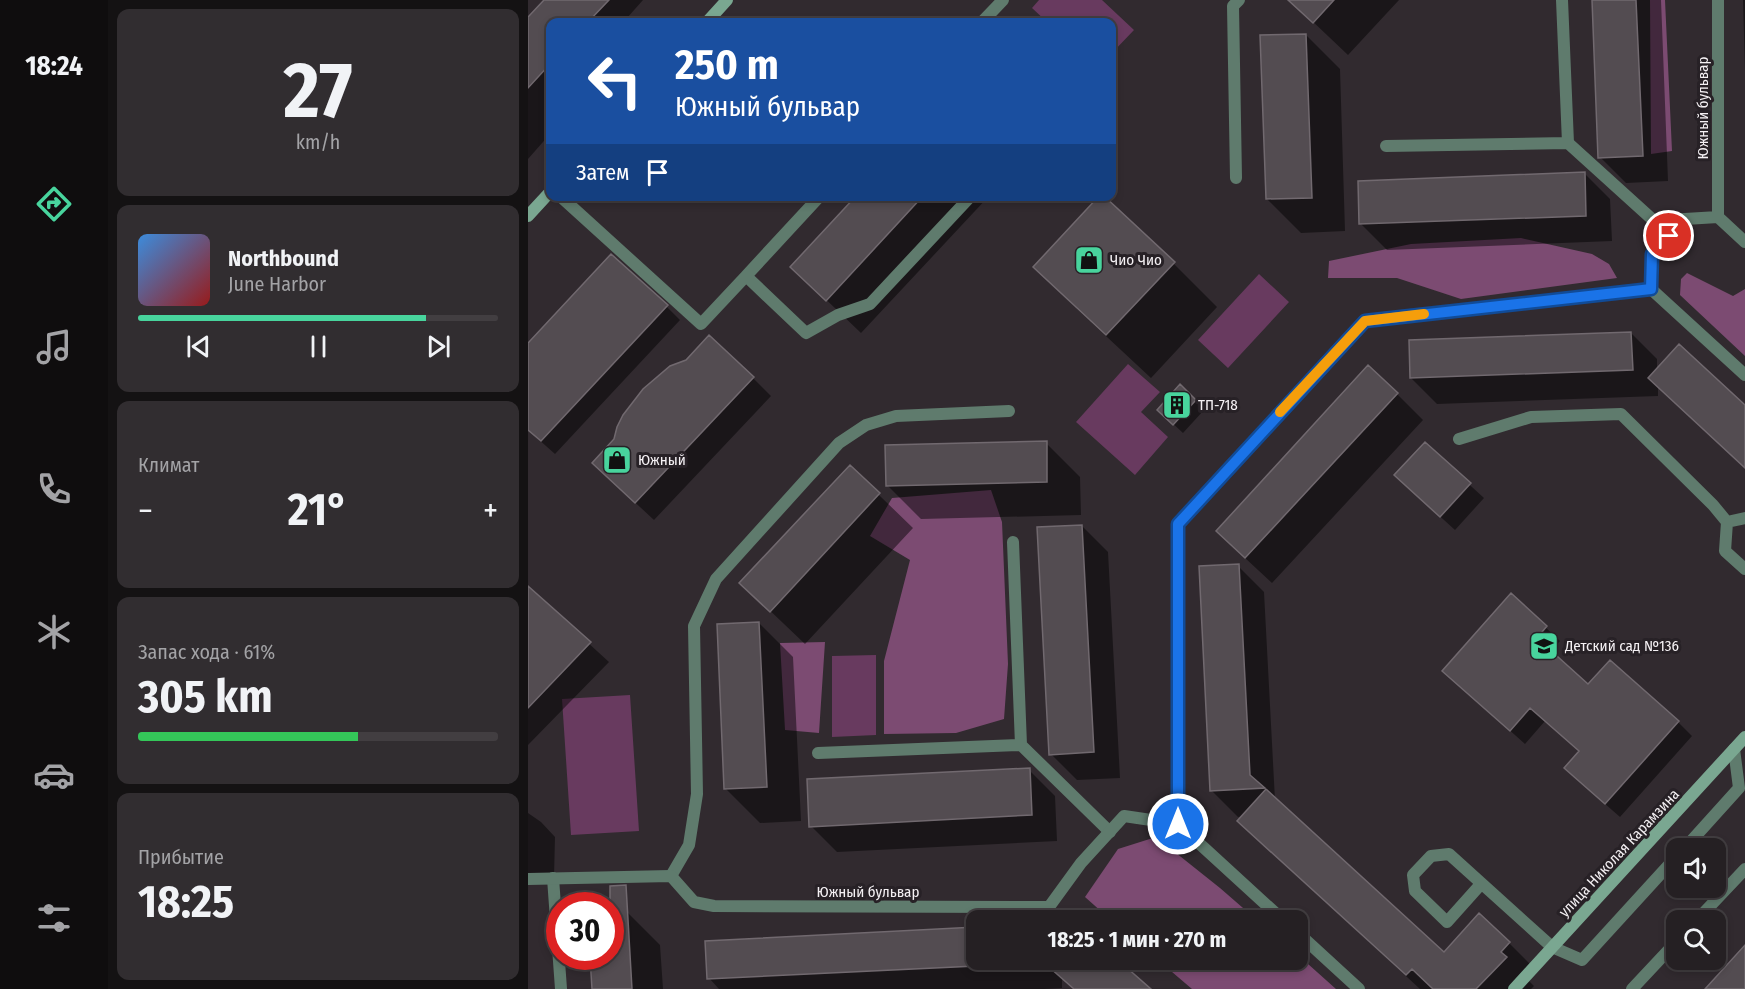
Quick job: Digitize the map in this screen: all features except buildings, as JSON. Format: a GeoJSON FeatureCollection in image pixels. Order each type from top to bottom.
{"type":"FeatureCollection","features":[{"type":"Feature","properties":{"kind":"street"},"geometry":{"type":"LineString","coordinates":[[710,18],[727,0]]}},
{"type":"Feature","properties":{"kind":"street"},"geometry":{"type":"LineString","coordinates":[[986,18],[1003,0]]}},
{"type":"Feature","properties":{"kind":"street"},"geometry":{"type":"LineString","coordinates":[[1236,178],[1233,6],[1239,0]]}},
{"type":"Feature","properties":{"kind":"street"},"geometry":{"type":"LineString","coordinates":[[1562,0],[1568,143]]}},
{"type":"Feature","properties":{"kind":"street","name":"Южный бульвар"},"geometry":{"type":"LineString","coordinates":[[1718,0],[1718,217]]}},
{"type":"Feature","properties":{"kind":"street"},"geometry":{"type":"LineString","coordinates":[[1386,146],[1568,143],[1653,220],[1718,217],[1745,242]]}},
{"type":"Feature","properties":{"kind":"street"},"geometry":{"type":"LineString","coordinates":[[528,216],[546,196]]}},
{"type":"Feature","properties":{"kind":"street"},"geometry":{"type":"LineString","coordinates":[[566,201],[701,324],[815,201]]}},
{"type":"Feature","properties":{"kind":"street"},"geometry":{"type":"LineString","coordinates":[[746,276],[806,333],[838,315],[870,304],[965,201]]}},
{"type":"Feature","properties":{"kind":"street"},"geometry":{"type":"LineString","coordinates":[[1652,254],[1685,219]]}},
{"type":"Feature","properties":{"kind":"street"},"geometry":{"type":"LineString","coordinates":[[1651,289],[1653,220]]}},
{"type":"Feature","properties":{"kind":"street"},"geometry":{"type":"LineString","coordinates":[[1272,910],[1178,824],[1178,524],[1365,321],[1651,289],[1745,375]]}},
{"type":"Feature","properties":{"kind":"street"},"geometry":{"type":"LineString","coordinates":[[528,879],[671,876],[689,845],[697,794],[694,626],[716,579],[840,443],[866,425],[896,416],[1009,411]]}},
{"type":"Feature","properties":{"kind":"street"},"geometry":{"type":"LineString","coordinates":[[1459,439],[1531,417],[1621,414],[1713,505],[1727,522],[1725,551],[1744,567]]}},
{"type":"Feature","properties":{"kind":"street"},"geometry":{"type":"LineString","coordinates":[[1727,522],[1745,518]]}},
{"type":"Feature","properties":{"kind":"street"},"geometry":{"type":"LineString","coordinates":[[1013,542],[1021,745],[1110,831]]}},
{"type":"Feature","properties":{"kind":"street","name":"улица Николая Карамзина"},"geometry":{"type":"LineString","coordinates":[[1514,989],[1745,737]]}},
{"type":"Feature","properties":{"kind":"street"},"geometry":{"type":"LineString","coordinates":[[818,753],[1021,745]]}},
{"type":"Feature","properties":{"kind":"street"},"geometry":{"type":"LineString","coordinates":[[1694,838],[1739,788],[1734,749]]}},
{"type":"Feature","properties":{"kind":"street","name":"Южный бульвар"},"geometry":{"type":"LineString","coordinates":[[671,876],[694,903],[714,906],[1048,907],[1081,863],[1124,816],[1178,824]]}},
{"type":"Feature","properties":{"kind":"street"},"geometry":{"type":"LineString","coordinates":[[1481,884],[1447,922],[1415,891],[1413,875],[1431,856],[1449,854],[1552,947],[1582,960],[1666,868]]}},
{"type":"Feature","properties":{"kind":"street"},"geometry":{"type":"LineString","coordinates":[[1706,910],[1745,869]]}},
{"type":"Feature","properties":{"kind":"street"},"geometry":{"type":"LineString","coordinates":[[553,878],[561,989]]}},
{"type":"Feature","properties":{"kind":"street"},"geometry":{"type":"LineString","coordinates":[[1308,942],[1359,989]]}},
{"type":"Feature","properties":{"kind":"street"},"geometry":{"type":"LineString","coordinates":[[1632,989],[1666,953]]}},
{"type":"Feature","properties":{"kind":"shaded area"},"geometry":{"type":"Polygon","coordinates":[[[1039,0],[1102,0],[1134,30],[1116,49],[1116,18],[1043,18],[1032,8],[1039,0]]]}},
{"type":"Feature","properties":{"kind":"shaded area"},"geometry":{"type":"Polygon","coordinates":[[[1650,0],[1665,0],[1672,151],[1651,154],[1650,0]]]}},
{"type":"Feature","properties":{"kind":"shaded area"},"geometry":{"type":"Polygon","coordinates":[[[1521,238],[1592,254],[1609,264],[1617,278],[1461,299],[1397,278],[1328,278],[1329,261],[1411,244],[1521,238]]]}},
{"type":"Feature","properties":{"kind":"shaded area"},"geometry":{"type":"Polygon","coordinates":[[[1687,273],[1733,296],[1745,289],[1745,356],[1680,295],[1681,279],[1687,273]]]}},
{"type":"Feature","properties":{"kind":"shaded area"},"geometry":{"type":"Polygon","coordinates":[[[1259,274],[1289,302],[1228,368],[1198,340],[1259,274]]]}},
{"type":"Feature","properties":{"kind":"shaded area"},"geometry":{"type":"Polygon","coordinates":[[[1128,364],[1160,392],[1141,412],[1168,437],[1135,475],[1076,422],[1128,364]]]}},
{"type":"Feature","properties":{"kind":"shaded area"},"geometry":{"type":"Polygon","coordinates":[[[991,490],[1002,522],[1008,664],[1004,719],[956,733],[884,734],[884,661],[910,560],[870,536],[892,498],[991,490]]]}},
{"type":"Feature","properties":{"kind":"shaded area"},"geometry":{"type":"Polygon","coordinates":[[[825,642],[819,733],[785,730],[780,643],[825,642]]]}},
{"type":"Feature","properties":{"kind":"shaded area"},"geometry":{"type":"Polygon","coordinates":[[[876,655],[876,735],[832,737],[832,656],[876,655]]]}},
{"type":"Feature","properties":{"kind":"shaded area"},"geometry":{"type":"Polygon","coordinates":[[[630,695],[639,831],[571,835],[562,699],[630,695]]]}},
{"type":"Feature","properties":{"kind":"shaded area"},"geometry":{"type":"Polygon","coordinates":[[[1156,837],[1245,910],[1100,910],[1085,897],[1118,849],[1156,837]]]}},
{"type":"Feature","properties":{"kind":"shaded area"},"geometry":{"type":"Polygon","coordinates":[[[1308,964],[1336,989],[1192,989],[1170,970],[1308,970],[1308,964]]]}},
{"type":"Feature","properties":{"kind":"slow traffic"},"geometry":{"type":"LineString","coordinates":[[1280,412],[1365,321],[1424,314]]}},
{"type":"Feature","properties":{"kind":"place","name":"Чио Чио"},"geometry":{"type":"Point","coordinates":[1089,260]}},
{"type":"Feature","properties":{"kind":"place","name":"ТП-718"},"geometry":{"type":"Point","coordinates":[1177,405]}},
{"type":"Feature","properties":{"kind":"place","name":"Южный"},"geometry":{"type":"Point","coordinates":[617,460]}},
{"type":"Feature","properties":{"kind":"place","name":"Детский сад №136"},"geometry":{"type":"Point","coordinates":[1544,646]}},
{"type":"Feature","properties":{"kind":"route"},"geometry":{"type":"LineString","coordinates":[[1178,824],[1178,524],[1365,321],[1651,289],[1652,254],[1669,236]]}}]}
